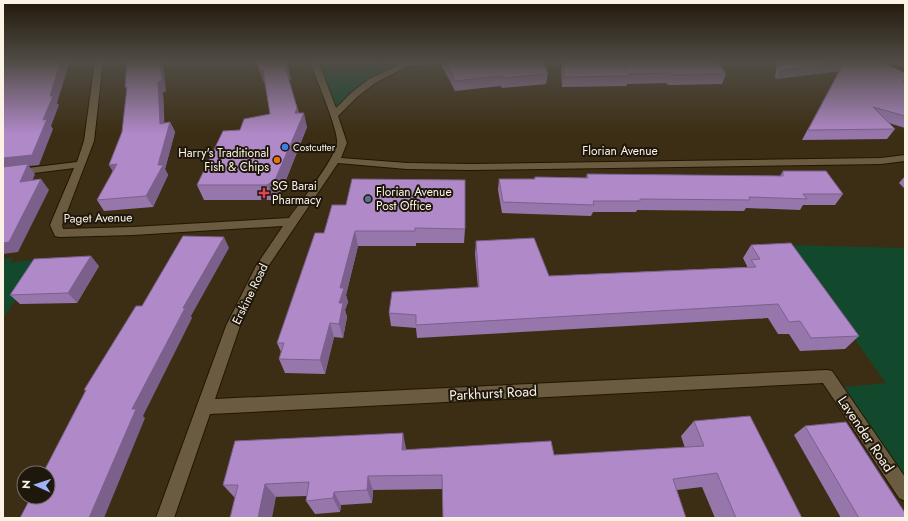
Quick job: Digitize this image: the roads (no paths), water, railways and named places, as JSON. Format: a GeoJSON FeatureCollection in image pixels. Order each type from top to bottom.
{"type":"FeatureCollection","features":[{"type":"Feature","properties":{"kind":"street","name":"Paget Avenue"},"geometry":{"type":"LineString","coordinates":[[96,85],[89,141],[56,225],[59,233],[133,231],[292,222]]}},
{"type":"Feature","properties":{"kind":"street","name":"Erskine Road"},"geometry":{"type":"LineString","coordinates":[[165,518],[233,326],[256,276],[335,160],[342,143],[339,129],[323,85]]}},
{"type":"Feature","properties":{"kind":"street"},"geometry":{"type":"LineString","coordinates":[[334,115],[354,95],[366,85]]}},
{"type":"Feature","properties":{"kind":"street","name":"Florian Avenue"},"geometry":{"type":"LineString","coordinates":[[335,160],[407,166],[470,167],[881,161],[905,158]]}},
{"type":"Feature","properties":{"kind":"street"},"geometry":{"type":"LineString","coordinates":[[3,174],[81,164]]}},
{"type":"Feature","properties":{"kind":"street","name":"Parkhurst Road"},"geometry":{"type":"LineString","coordinates":[[204,407],[827,376]]}},
{"type":"Feature","properties":{"kind":"street","name":"Lavender Road"},"geometry":{"type":"LineString","coordinates":[[827,376],[905,492]]}},
{"type":"Feature","properties":{"kind":"place","name":"Costcutter"},"geometry":{"type":"Point","coordinates":[285,147]}},
{"type":"Feature","properties":{"kind":"place","name":"Harry's Traditional Fish & Chips"},"geometry":{"type":"Point","coordinates":[277,160]}},
{"type":"Feature","properties":{"kind":"place","name":"SG Barai Pharmacy"},"geometry":{"type":"Point","coordinates":[264,193]}},
{"type":"Feature","properties":{"kind":"place","name":"Florian Avenue Post Office"},"geometry":{"type":"Point","coordinates":[368,199]}}]}
